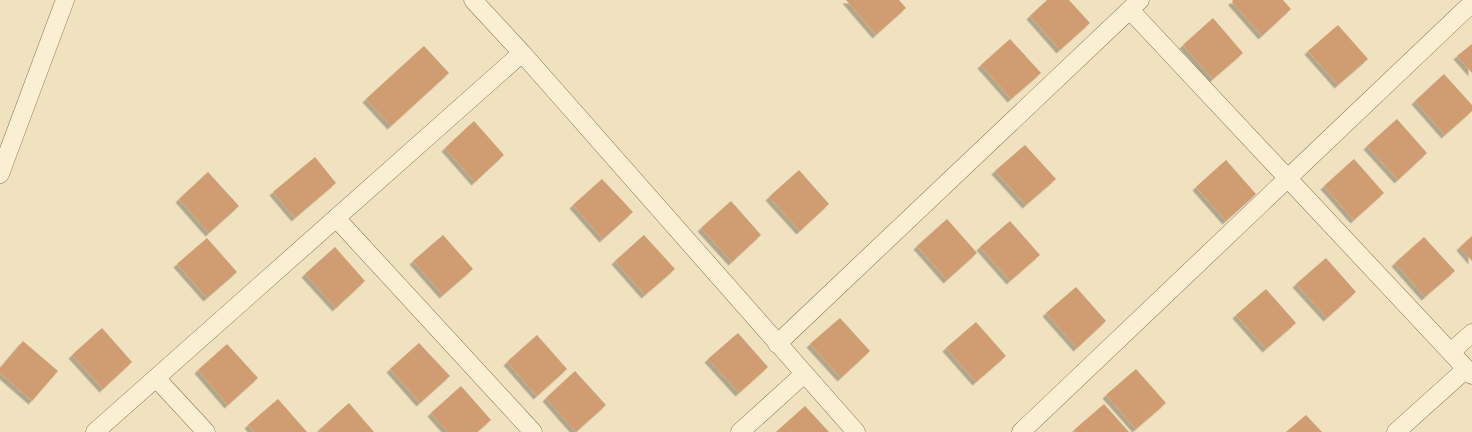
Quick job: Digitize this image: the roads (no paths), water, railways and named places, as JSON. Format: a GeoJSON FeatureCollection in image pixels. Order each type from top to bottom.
{"type":"FeatureCollection","features":[{"type":"Feature","properties":{"kind":"street"},"geometry":{"type":"LineString","coordinates":[[0,174],[65,0]]}},
{"type":"Feature","properties":{"kind":"street"},"geometry":{"type":"LineString","coordinates":[[473,0],[522,53],[856,432]]}},
{"type":"Feature","properties":{"kind":"street"},"geometry":{"type":"LineString","coordinates":[[1021,432],[1472,3]]}},
{"type":"Feature","properties":{"kind":"street"},"geometry":{"type":"LineString","coordinates":[[777,344],[1135,5],[1287,179],[1469,372],[1396,432]]}},
{"type":"Feature","properties":{"kind":"street"},"geometry":{"type":"LineString","coordinates":[[94,432],[522,53]]}},
{"type":"Feature","properties":{"kind":"street"},"geometry":{"type":"LineString","coordinates":[[336,218],[533,432]]}},
{"type":"Feature","properties":{"kind":"street"},"geometry":{"type":"LineString","coordinates":[[1451,352],[1472,333]]}},
{"type":"Feature","properties":{"kind":"street"},"geometry":{"type":"LineString","coordinates":[[740,432],[804,374]]}},
{"type":"Feature","properties":{"kind":"street"},"geometry":{"type":"LineString","coordinates":[[156,378],[206,432]]}}]}
